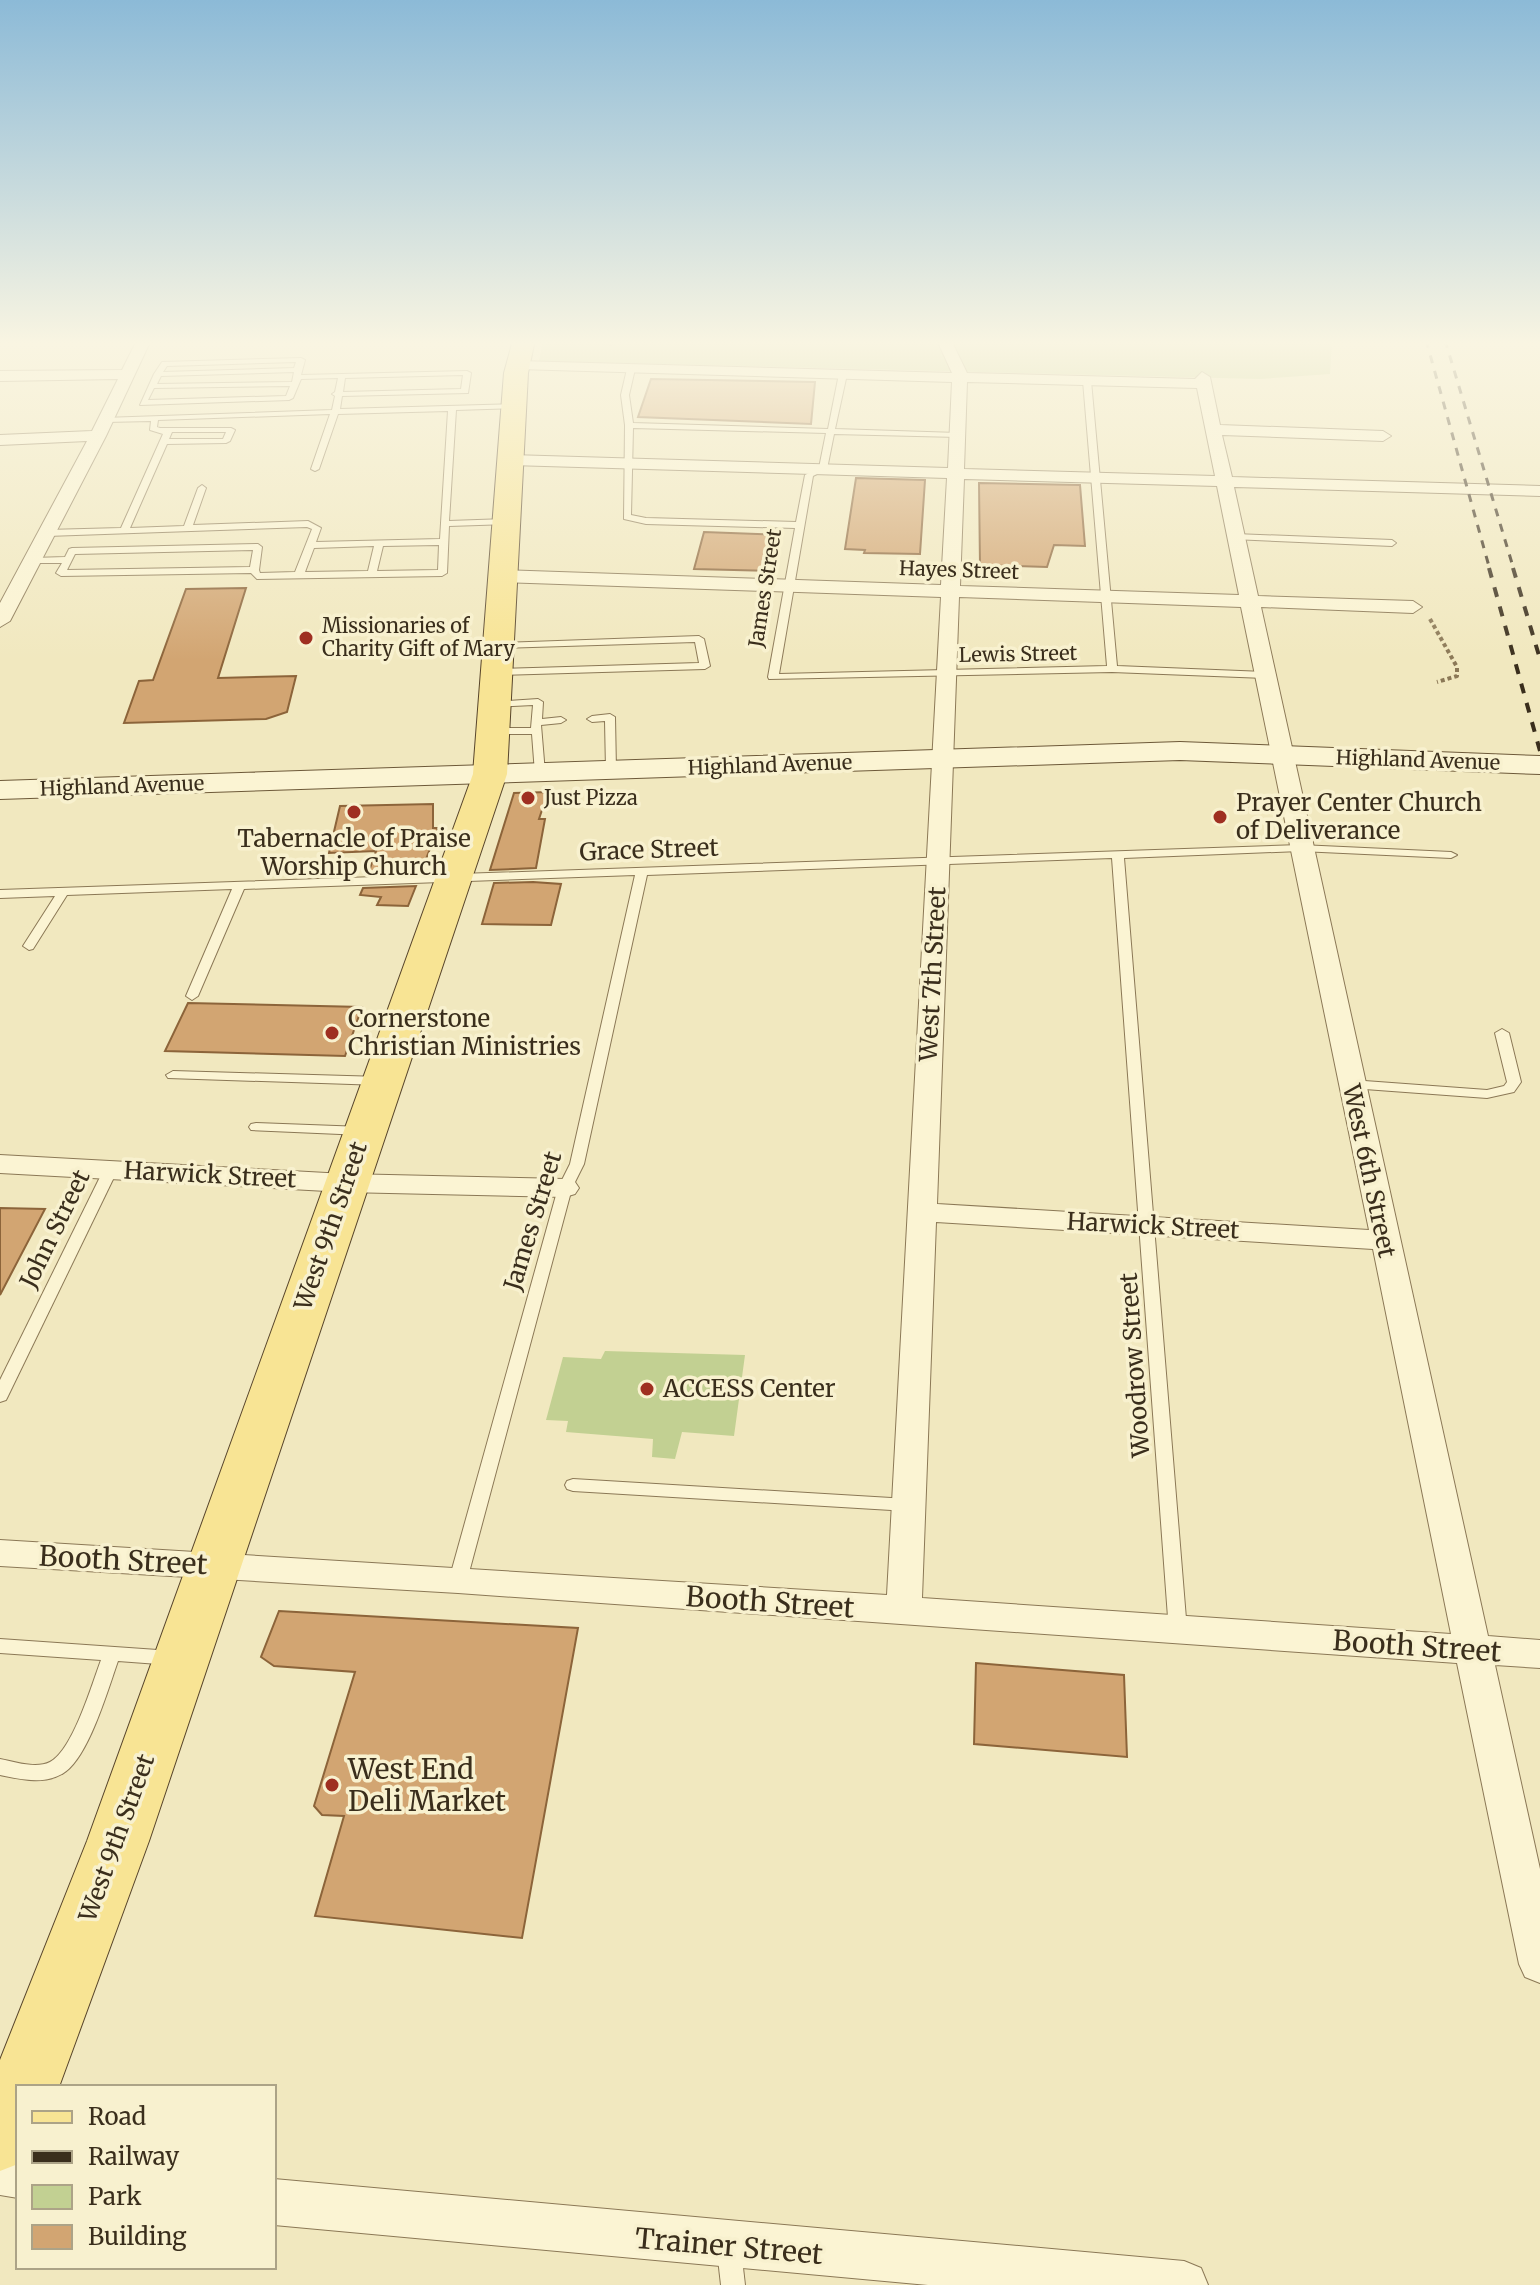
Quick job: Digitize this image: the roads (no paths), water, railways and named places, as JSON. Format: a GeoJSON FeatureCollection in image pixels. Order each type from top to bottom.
{"type":"FeatureCollection","features":[{"type":"Feature","properties":{"kind":"main road","name":"West 9th Street"},"geometry":{"type":"LineString","coordinates":[[21,2081],[118,1841],[490,774],[512,447]]}},
{"type":"Feature","properties":{"kind":"main road","name":"Highland Avenue"},"geometry":{"type":"LineString","coordinates":[[0,790],[1180,751],[1540,765]]}},
{"type":"Feature","properties":{"kind":"main road","name":"West 9th Street"},"geometry":{"type":"LineString","coordinates":[[0,2137],[16,2094]]}},
{"type":"Feature","properties":{"kind":"street"},"geometry":{"type":"LineString","coordinates":[[0,621],[7,600],[33,561],[92,447]]}},
{"type":"Feature","properties":{"kind":"street","name":"West 7th Street"},"geometry":{"type":"LineString","coordinates":[[904,1611],[957,447]]}},
{"type":"Feature","properties":{"kind":"street","name":"West 6th Street"},"geometry":{"type":"LineString","coordinates":[[1217,447],[1540,1964]]}},
{"type":"Feature","properties":{"kind":"street"},"geometry":{"type":"LineString","coordinates":[[511,460],[1540,491]]}},
{"type":"Feature","properties":{"kind":"street","name":"Hayes Street"},"geometry":{"type":"LineString","coordinates":[[503,576],[1413,607]]}},
{"type":"Feature","properties":{"kind":"street","name":"Harwick Street"},"geometry":{"type":"LineString","coordinates":[[0,1164],[345,1183],[565,1188]]}},
{"type":"Feature","properties":{"kind":"street","name":"Harwick Street"},"geometry":{"type":"LineString","coordinates":[[922,1212],[1384,1240]]}},
{"type":"Feature","properties":{"kind":"street","name":"Booth Street"},"geometry":{"type":"LineString","coordinates":[[0,1553],[458,1580],[1540,1654]]}},
{"type":"Feature","properties":{"kind":"street","name":"Trainer Street"},"geometry":{"type":"LineString","coordinates":[[276,2202],[731,2265],[1184,2285]]}},
{"type":"Feature","properties":{"kind":"lane"},"geometry":{"type":"LineString","coordinates":[[124,530],[162,447]]}},
{"type":"Feature","properties":{"kind":"lane"},"geometry":{"type":"LineString","coordinates":[[315,469],[323,447]]}},
{"type":"Feature","properties":{"kind":"lane"},"geometry":{"type":"LineString","coordinates":[[254,570],[61,573],[72,551],[258,547],[254,570],[257,576],[442,573],[449,447]]}},
{"type":"Feature","properties":{"kind":"lane"},"geometry":{"type":"LineString","coordinates":[[627,447],[627,517],[646,521],[797,525]]}},
{"type":"Feature","properties":{"kind":"lane","name":"James Street"},"geometry":{"type":"LineString","coordinates":[[773,677],[797,525],[809,475],[823,469],[828,447]]}},
{"type":"Feature","properties":{"kind":"lane"},"geometry":{"type":"LineString","coordinates":[[1092,447],[1112,669]]}},
{"type":"Feature","properties":{"kind":"lane"},"geometry":{"type":"LineString","coordinates":[[188,528],[202,488]]}},
{"type":"Feature","properties":{"kind":"lane"},"geometry":{"type":"LineString","coordinates":[[444,524],[506,522]]}},
{"type":"Feature","properties":{"kind":"lane"},"geometry":{"type":"LineString","coordinates":[[47,533],[308,524],[317,528],[299,575]]}},
{"type":"Feature","properties":{"kind":"lane"},"geometry":{"type":"LineString","coordinates":[[1235,537],[1392,543]]}},
{"type":"Feature","properties":{"kind":"lane"},"geometry":{"type":"LineString","coordinates":[[310,545],[444,542]]}},
{"type":"Feature","properties":{"kind":"lane"},"geometry":{"type":"LineString","coordinates":[[372,574],[379,544]]}},
{"type":"Feature","properties":{"kind":"lane"},"geometry":{"type":"LineString","coordinates":[[33,561],[68,560]]}},
{"type":"Feature","properties":{"kind":"lane"},"geometry":{"type":"LineString","coordinates":[[699,639],[705,666],[496,688],[699,639]]}},
{"type":"Feature","properties":{"kind":"lane","name":"Lewis Street"},"geometry":{"type":"LineString","coordinates":[[773,677],[1112,669],[1265,675]]}},
{"type":"Feature","properties":{"kind":"lane"},"geometry":{"type":"LineString","coordinates":[[496,688],[536,727]]}},
{"type":"Feature","properties":{"kind":"lane"},"geometry":{"type":"LineString","coordinates":[[496,688],[538,702],[536,727],[540,773]]}},
{"type":"Feature","properties":{"kind":"lane"},"geometry":{"type":"LineString","coordinates":[[592,719],[610,717],[611,770]]}},
{"type":"Feature","properties":{"kind":"lane"},"geometry":{"type":"LineString","coordinates":[[536,727],[561,720]]}},
{"type":"Feature","properties":{"kind":"lane","name":"Grace Street"},"geometry":{"type":"LineString","coordinates":[[0,894],[1300,848],[1451,855]]}},
{"type":"Feature","properties":{"kind":"lane","name":"Woodrow Street"},"geometry":{"type":"LineString","coordinates":[[1118,856],[1178,1631]]}},
{"type":"Feature","properties":{"kind":"lane","name":"James Street"},"geometry":{"type":"LineString","coordinates":[[458,1580],[565,1188],[577,1164],[642,872]]}},
{"type":"Feature","properties":{"kind":"lane"},"geometry":{"type":"LineString","coordinates":[[192,996],[239,886]]}},
{"type":"Feature","properties":{"kind":"lane"},"geometry":{"type":"LineString","coordinates":[[29,946],[63,892]]}},
{"type":"Feature","properties":{"kind":"lane"},"geometry":{"type":"LineString","coordinates":[[1351,1084],[1487,1094],[1509,1089],[1514,1082],[1502,1033]]}},
{"type":"Feature","properties":{"kind":"lane"},"geometry":{"type":"LineString","coordinates":[[173,1075],[381,1081]]}},
{"type":"Feature","properties":{"kind":"lane"},"geometry":{"type":"LineString","coordinates":[[256,1127],[364,1131]]}},
{"type":"Feature","properties":{"kind":"lane","name":"John Street"},"geometry":{"type":"LineString","coordinates":[[0,1396],[7,1368],[111,1169]]}},
{"type":"Feature","properties":{"kind":"lane"},"geometry":{"type":"LineString","coordinates":[[573,1485],[908,1505]]}},
{"type":"Feature","properties":{"kind":"lane"},"geometry":{"type":"LineString","coordinates":[[0,1646],[180,1659]]}},
{"type":"Feature","properties":{"kind":"lane"},"geometry":{"type":"LineString","coordinates":[[0,1767],[35,1773],[57,1768],[65,1761],[72,1753],[112,1654]]}},
{"type":"Feature","properties":{"kind":"railway"},"geometry":{"type":"LineString","coordinates":[[1456,447],[1490,570]]}},
{"type":"Feature","properties":{"kind":"railway"},"geometry":{"type":"LineString","coordinates":[[1477,447],[1514,570]]}},
{"type":"Feature","properties":{"kind":"railway"},"geometry":{"type":"LineString","coordinates":[[1489,568],[1540,751]]}},
{"type":"Feature","properties":{"kind":"railway"},"geometry":{"type":"LineString","coordinates":[[1513,568],[1540,659]]}},
{"type":"Feature","properties":{"kind":"place","name":"Missionaries of Charity Gift of Mary"},"geometry":{"type":"Point","coordinates":[306,638]}},
{"type":"Feature","properties":{"kind":"place","name":"Just Pizza"},"geometry":{"type":"Point","coordinates":[528,798]}},
{"type":"Feature","properties":{"kind":"place","name":"Tabernacle of Praise Worship Church"},"geometry":{"type":"Point","coordinates":[354,812]}},
{"type":"Feature","properties":{"kind":"place","name":"Prayer Center Church of Deliverance"},"geometry":{"type":"Point","coordinates":[1220,817]}},
{"type":"Feature","properties":{"kind":"place","name":"Cornerstone Christian Ministries"},"geometry":{"type":"Point","coordinates":[332,1033]}},
{"type":"Feature","properties":{"kind":"place","name":"ACCESS Center"},"geometry":{"type":"Point","coordinates":[647,1389]}},
{"type":"Feature","properties":{"kind":"place","name":"West End Deli Market"},"geometry":{"type":"Point","coordinates":[332,1785]}}]}
